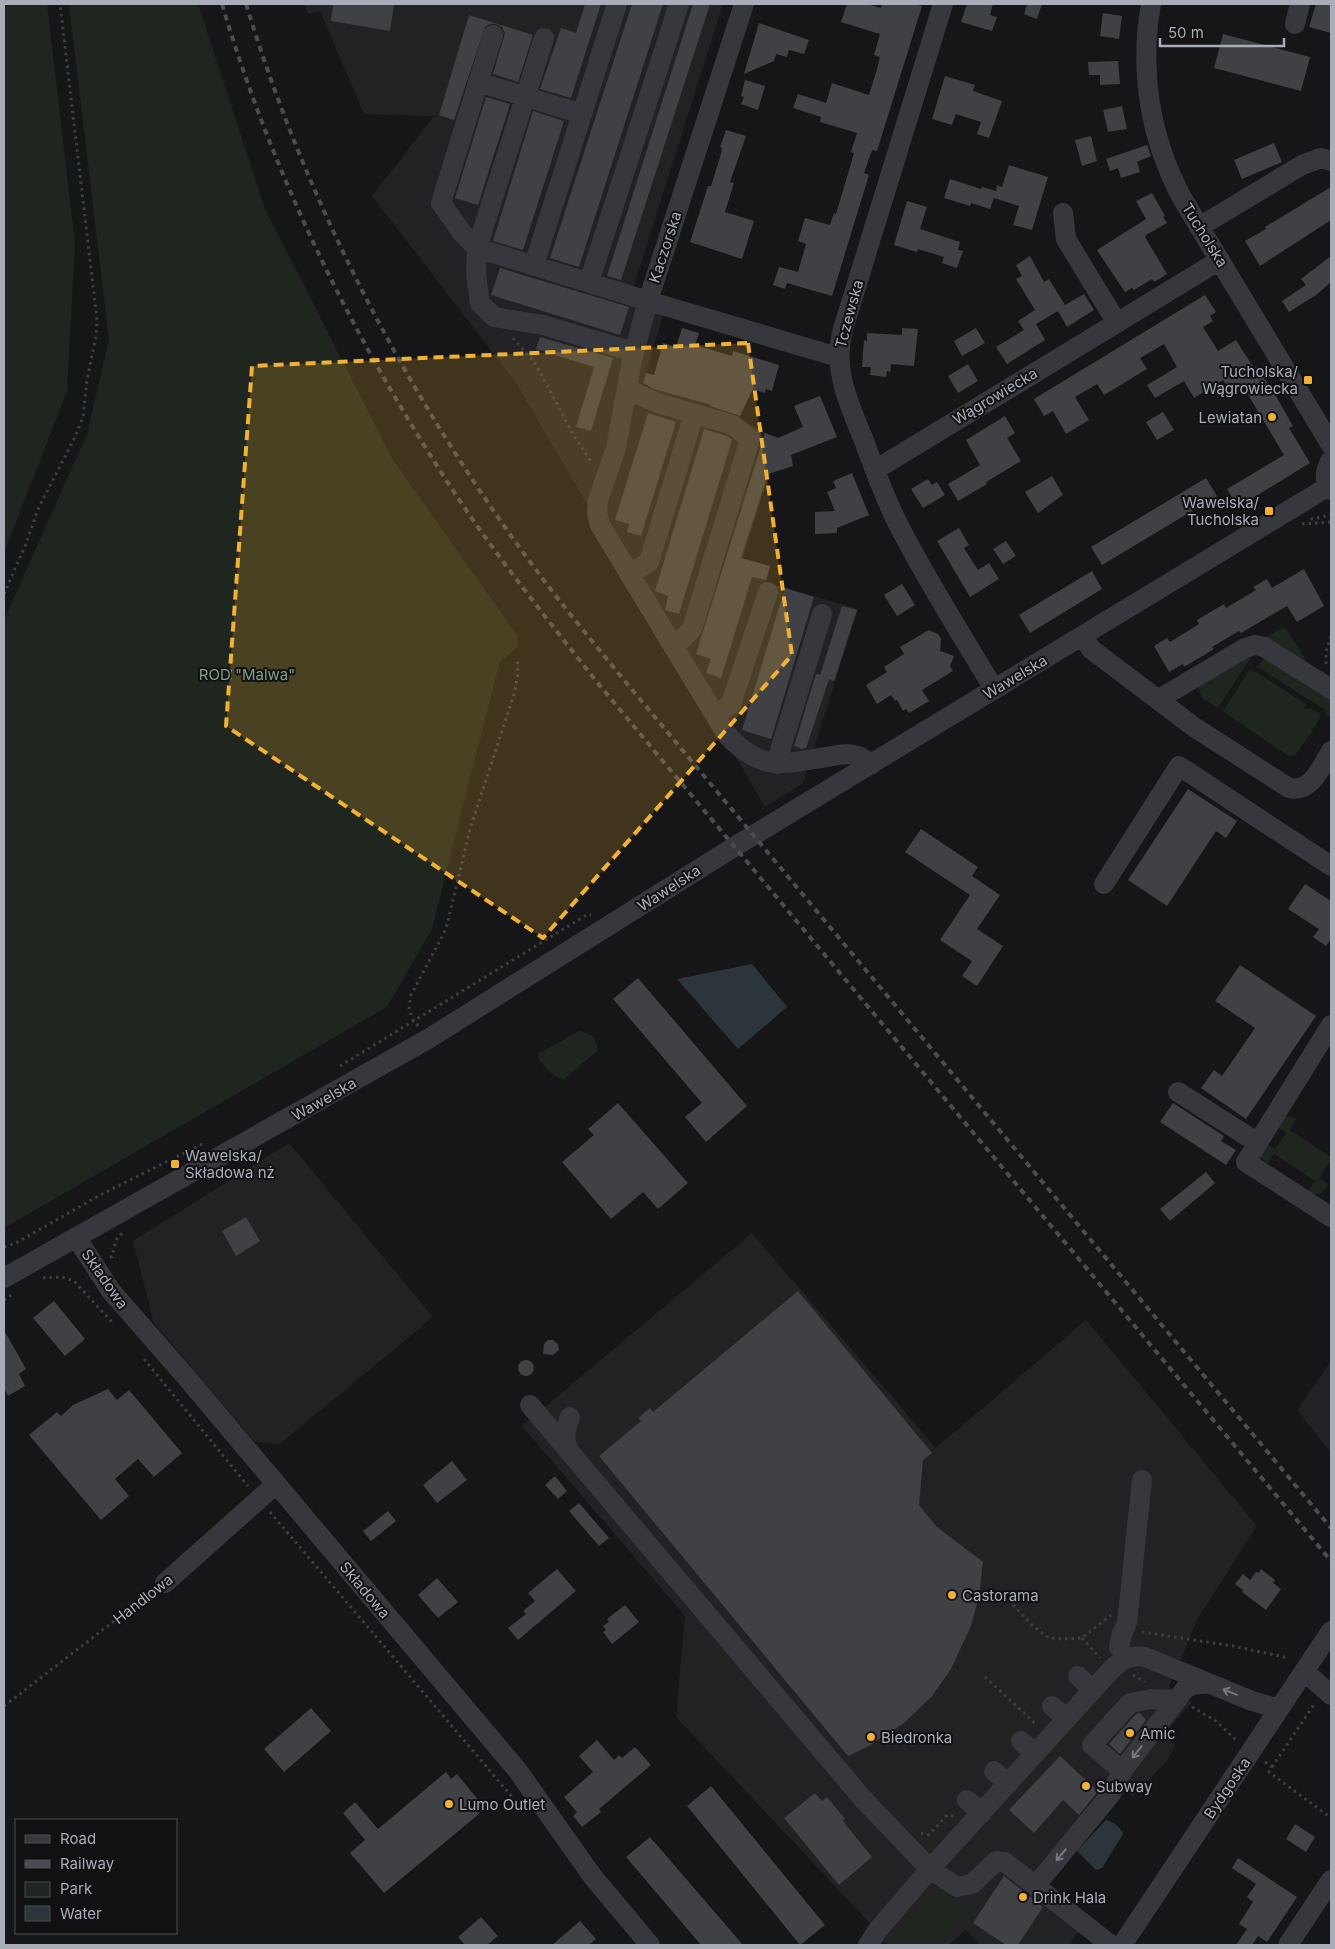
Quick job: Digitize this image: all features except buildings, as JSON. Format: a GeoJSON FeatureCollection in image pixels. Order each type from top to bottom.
{"type":"FeatureCollection","features":[{"type":"Feature","properties":{"kind":"street"},"geometry":{"type":"LineString","coordinates":[[534,265],[617,4]]}},
{"type":"Feature","properties":{"kind":"street"},"geometry":{"type":"LineString","coordinates":[[589,282],[679,4]]}},
{"type":"Feature","properties":{"kind":"street","name":"Kaczorska"},"geometry":{"type":"LineString","coordinates":[[744,4],[648,301],[838,356]]}},
{"type":"Feature","properties":{"kind":"street","name":"Tczewska"},"geometry":{"type":"LineString","coordinates":[[943,4],[843,329],[838,356],[844,390],[897,521],[917,559],[994,689]]}},
{"type":"Feature","properties":{"kind":"street","name":"Tucholska"},"geometry":{"type":"LineString","coordinates":[[1151,4],[1146,54],[1146,79],[1151,114],[1160,148],[1168,168],[1178,191],[1199,227],[1331,445]]}},
{"type":"Feature","properties":{"kind":"street"},"geometry":{"type":"LineString","coordinates":[[1295,24],[1300,4]]}},
{"type":"Feature","properties":{"kind":"street"},"geometry":{"type":"LineString","coordinates":[[493,35],[441,203],[462,234],[477,248],[648,301],[634,352],[616,448],[598,500],[597,512],[600,524],[727,735],[738,748],[750,756],[776,764],[788,764],[841,754],[858,756],[872,764]]}},
{"type":"Feature","properties":{"kind":"street"},"geometry":{"type":"LineString","coordinates":[[544,38],[477,248],[476,274],[480,303],[494,317],[543,325],[634,352]]}},
{"type":"Feature","properties":{"kind":"street"},"geometry":{"type":"LineString","coordinates":[[478,82],[582,114]]}},
{"type":"Feature","properties":{"kind":"street"},"geometry":{"type":"LineString","coordinates":[[1199,227],[1302,165],[1321,158],[1331,161]]}},
{"type":"Feature","properties":{"kind":"street"},"geometry":{"type":"LineString","coordinates":[[1063,213],[1066,239],[1116,322]]}},
{"type":"Feature","properties":{"kind":"street","name":"Wągrowiecka"},"geometry":{"type":"LineString","coordinates":[[875,470],[1220,260]]}},
{"type":"Feature","properties":{"kind":"street"},"geometry":{"type":"LineString","coordinates":[[628,389],[657,403],[733,425],[750,439],[692,629],[674,647]]}},
{"type":"Feature","properties":{"kind":"street"},"geometry":{"type":"LineString","coordinates":[[630,574],[649,562],[694,414]]}},
{"type":"Feature","properties":{"kind":"street"},"geometry":{"type":"LineString","coordinates":[[1330,488],[1325,473],[1331,460]]}},
{"type":"Feature","properties":{"kind":"street","name":"Wawelska"},"geometry":{"type":"LineString","coordinates":[[10,1285],[76,1237],[428,1040],[734,847],[1330,488]]}},
{"type":"Feature","properties":{"kind":"street"},"geometry":{"type":"LineString","coordinates":[[715,715],[731,704],[768,592]]}},
{"type":"Feature","properties":{"kind":"street"},"geometry":{"type":"LineString","coordinates":[[776,764],[822,614]]}},
{"type":"Feature","properties":{"kind":"street"},"geometry":{"type":"LineString","coordinates":[[1083,636],[1091,649],[1194,727],[1289,788],[1302,789],[1311,783],[1331,751]]}},
{"type":"Feature","properties":{"kind":"street"},"geometry":{"type":"LineString","coordinates":[[1159,699],[1245,648],[1255,645],[1264,647],[1330,688]]}},
{"type":"Feature","properties":{"kind":"street"},"geometry":{"type":"LineString","coordinates":[[1104,884],[1179,766],[1331,866]]}},
{"type":"Feature","properties":{"kind":"street"},"geometry":{"type":"LineString","coordinates":[[1331,1025],[1246,1162],[1331,1217]]}},
{"type":"Feature","properties":{"kind":"street"},"geometry":{"type":"LineString","coordinates":[[1178,1092],[1258,1143]]}},
{"type":"Feature","properties":{"kind":"street","name":"Składowa"},"geometry":{"type":"LineString","coordinates":[[76,1237],[111,1291],[135,1320],[518,1771],[593,1877],[650,1945]]}},
{"type":"Feature","properties":{"kind":"street"},"geometry":{"type":"LineString","coordinates":[[530,1405],[862,1799],[930,1869],[957,1887],[972,1884],[996,1861],[1005,1862],[1111,1945]]}},
{"type":"Feature","properties":{"kind":"street"},"geometry":{"type":"LineString","coordinates":[[567,1448],[565,1432],[570,1417]]}},
{"type":"Feature","properties":{"kind":"street"},"geometry":{"type":"LineString","coordinates":[[868,1945],[877,1931],[930,1869],[974,1806],[1028,1748],[1050,1737],[1059,1712],[1093,1690],[1122,1642],[1142,1480]]}},
{"type":"Feature","properties":{"kind":"street","name":"Handlowa"},"geometry":{"type":"LineString","coordinates":[[164,1583],[276,1484]]}},
{"type":"Feature","properties":{"kind":"street","name":"Bydgoska"},"geometry":{"type":"LineString","coordinates":[[1122,1945],[1331,1631]]}},
{"type":"Feature","properties":{"kind":"street"},"geometry":{"type":"LineString","coordinates":[[1122,1642],[1134,1641],[1145,1657]]}},
{"type":"Feature","properties":{"kind":"street"},"geometry":{"type":"LineString","coordinates":[[1122,1642],[1134,1656],[1145,1657],[1252,1701],[1279,1709]]}},
{"type":"Feature","properties":{"kind":"street"},"geometry":{"type":"LineString","coordinates":[[1177,1670],[1183,1674],[1187,1682],[1181,1695]]}},
{"type":"Feature","properties":{"kind":"street"},"geometry":{"type":"LineString","coordinates":[[1305,1672],[1325,1696]]}},
{"type":"Feature","properties":{"kind":"street"},"geometry":{"type":"LineString","coordinates":[[1078,1676],[1093,1690]]}},
{"type":"Feature","properties":{"kind":"street"},"geometry":{"type":"LineString","coordinates":[[1036,1885],[1111,1794],[1122,1771],[1181,1695],[1192,1685],[1208,1683]]}},
{"type":"Feature","properties":{"kind":"street"},"geometry":{"type":"LineString","coordinates":[[1122,1771],[1092,1745],[1130,1703],[1181,1695]]}},
{"type":"Feature","properties":{"kind":"street"},"geometry":{"type":"LineString","coordinates":[[1288,1945],[1331,1880]]}},
{"type":"Feature","properties":{"kind":"path"},"geometry":{"type":"LineString","coordinates":[[4,594],[25,546],[39,506],[75,437],[82,417],[96,336],[97,320],[60,4]]}},
{"type":"Feature","properties":{"kind":"path"},"geometry":{"type":"LineString","coordinates":[[494,317],[535,363],[574,436],[592,461],[595,470]]}},
{"type":"Feature","properties":{"kind":"path"},"geometry":{"type":"LineString","coordinates":[[1312,519],[1331,515]]}},
{"type":"Feature","properties":{"kind":"path"},"geometry":{"type":"LineString","coordinates":[[1330,688],[1331,680],[1325,661],[1331,636]]}},
{"type":"Feature","properties":{"kind":"path"},"geometry":{"type":"LineString","coordinates":[[428,1040],[413,1020],[410,1008],[411,995],[446,930],[470,829],[515,691],[518,673],[517,658]]}},
{"type":"Feature","properties":{"kind":"path"},"geometry":{"type":"LineString","coordinates":[[332,1071],[588,914],[615,922]]}},
{"type":"Feature","properties":{"kind":"path"},"geometry":{"type":"LineString","coordinates":[[4,1247],[16,1243],[102,1194],[206,1142]]}},
{"type":"Feature","properties":{"kind":"path"},"geometry":{"type":"LineString","coordinates":[[42,1278],[51,1276],[62,1277],[74,1281],[114,1324]]}},
{"type":"Feature","properties":{"kind":"path"},"geometry":{"type":"LineString","coordinates":[[4,1300],[10,1285]]}},
{"type":"Feature","properties":{"kind":"path"},"geometry":{"type":"LineString","coordinates":[[140,1354],[259,1499],[514,1800]]}},
{"type":"Feature","properties":{"kind":"path","name":"Handlowa"},"geometry":{"type":"LineString","coordinates":[[4,1706],[164,1583]]}},
{"type":"Feature","properties":{"kind":"path"},"geometry":{"type":"LineString","coordinates":[[1013,1605],[1032,1625],[1049,1638],[1064,1640],[1082,1638],[1114,1612],[1122,1642],[1153,1686]]}},
{"type":"Feature","properties":{"kind":"path"},"geometry":{"type":"LineString","coordinates":[[1122,1642],[1142,1615],[1142,1632],[1233,1646],[1289,1658]]}},
{"type":"Feature","properties":{"kind":"path"},"geometry":{"type":"LineString","coordinates":[[985,1677],[1050,1737]]}},
{"type":"Feature","properties":{"kind":"path"},"geometry":{"type":"LineString","coordinates":[[1181,1695],[1216,1721],[1242,1746]]}},
{"type":"Feature","properties":{"kind":"path"},"geometry":{"type":"LineString","coordinates":[[1325,1696],[1269,1772],[1331,1818]]}},
{"type":"Feature","properties":{"kind":"path"},"geometry":{"type":"LineString","coordinates":[[1258,1758],[1272,1767]]}},
{"type":"Feature","properties":{"kind":"highlighted area"},"geometry":{"type":"Polygon","coordinates":[[[748,343],[792,655],[543,938],[226,726],[252,366],[748,343]]]}},
{"type":"Feature","properties":{"kind":"shaded area"},"geometry":{"type":"Polygon","coordinates":[[[304,4],[723,4],[629,301],[664,312],[642,385],[723,409],[764,432],[780,438],[743,558],[770,566],[766,582],[858,609],[803,783],[765,807],[516,383],[372,196],[434,116],[364,114],[320,11],[308,14],[304,4]]]}},
{"type":"Feature","properties":{"kind":"shaded area"},"geometry":{"type":"Polygon","coordinates":[[[289,1143],[433,1317],[280,1444],[255,1442],[154,1323],[133,1241],[289,1143]]]}},
{"type":"Feature","properties":{"kind":"shaded area"},"geometry":{"type":"Polygon","coordinates":[[[752,1233],[936,1448],[1086,1320],[1257,1526],[1198,1618],[1169,1687],[1192,1702],[1164,1734],[1175,1745],[1172,1753],[1133,1797],[1126,1791],[1093,1827],[1081,1817],[1035,1870],[1078,1932],[1069,1945],[981,1945],[966,1930],[948,1945],[887,1945],[877,1931],[676,1717],[685,1616],[522,1426],[752,1233]]]}},
{"type":"Feature","properties":{"kind":"shaded area"},"geometry":{"type":"Polygon","coordinates":[[[1331,1361],[1331,1453],[1297,1410],[1331,1361]]]}},
{"type":"Feature","properties":{"kind":"green space"},"geometry":{"type":"Polygon","coordinates":[[[4,4],[47,4],[75,244],[67,391],[4,553],[4,4]]]}},
{"type":"Feature","properties":{"kind":"green space","name":"ROD \"Malwa\""},"geometry":{"type":"Polygon","coordinates":[[[69,4],[198,4],[265,209],[393,460],[517,635],[518,647],[500,661],[432,929],[387,1007],[4,1228],[4,620],[87,434],[109,340],[69,4]]]}},
{"type":"Feature","properties":{"kind":"green space"},"geometry":{"type":"Polygon","coordinates":[[[1285,627],[1305,658],[1301,665],[1262,639],[1285,627]]]}},
{"type":"Feature","properties":{"kind":"green space"},"geometry":{"type":"Polygon","coordinates":[[[1255,651],[1218,708],[1202,698],[1197,686],[1255,651]]]}},
{"type":"Feature","properties":{"kind":"green space"},"geometry":{"type":"Polygon","coordinates":[[[1265,657],[1331,699],[1331,716],[1327,716],[1325,710],[1258,667],[1265,657]]]}},
{"type":"Feature","properties":{"kind":"green space"},"geometry":{"type":"Polygon","coordinates":[[[1250,669],[1306,704],[1304,709],[1311,708],[1320,713],[1320,719],[1296,755],[1288,756],[1223,711],[1250,669]]]}},
{"type":"Feature","properties":{"kind":"green space"},"geometry":{"type":"Polygon","coordinates":[[[579,1031],[587,1033],[592,1037],[596,1042],[598,1050],[564,1079],[556,1077],[549,1072],[538,1058],[539,1053],[579,1031]]]}},
{"type":"Feature","properties":{"kind":"green space"},"geometry":{"type":"Polygon","coordinates":[[[1289,1116],[1296,1119],[1290,1130],[1331,1157],[1331,1163],[1329,1162],[1319,1178],[1329,1185],[1320,1194],[1308,1192],[1315,1181],[1274,1154],[1267,1164],[1260,1156],[1266,1143],[1275,1149],[1286,1133],[1276,1126],[1283,1118],[1289,1116]]]}},
{"type":"Feature","properties":{"kind":"green space"},"geometry":{"type":"Polygon","coordinates":[[[940,1887],[966,1913],[935,1945],[895,1945],[889,1939],[940,1887]]]}},
{"type":"Feature","properties":{"kind":"water"},"geometry":{"type":"Polygon","coordinates":[[[752,964],[787,1007],[738,1049],[677,979],[752,964]]]}},
{"type":"Feature","properties":{"kind":"water"},"geometry":{"type":"Polygon","coordinates":[[[1106,1820],[1116,1825],[1123,1834],[1102,1868],[1096,1870],[1077,1851],[1106,1820]]]}},
{"type":"Feature","properties":{"kind":"railway"},"geometry":{"type":"LineString","coordinates":[[222,4],[243,71],[268,136],[294,201],[324,264],[390,388],[464,507],[596,681],[1331,1561]]}},
{"type":"Feature","properties":{"kind":"railway"},"geometry":{"type":"LineString","coordinates":[[246,4],[272,83],[302,161],[336,238],[374,314],[415,387],[459,459],[506,529],[556,596],[619,674],[1331,1528]]}},
{"type":"Feature","properties":{"kind":"place","name":"Tucholska/ Wągrowiecka"},"geometry":{"type":"Point","coordinates":[1308,380]}},
{"type":"Feature","properties":{"kind":"place","name":"Lewiatan"},"geometry":{"type":"Point","coordinates":[1272,417]}},
{"type":"Feature","properties":{"kind":"place","name":"Wawelska/ Tucholska"},"geometry":{"type":"Point","coordinates":[1269,511]}},
{"type":"Feature","properties":{"kind":"place","name":"Wawelska/ Składowa nż"},"geometry":{"type":"Point","coordinates":[175,1164]}},
{"type":"Feature","properties":{"kind":"place","name":"Castorama"},"geometry":{"type":"Point","coordinates":[952,1595]}},
{"type":"Feature","properties":{"kind":"place","name":"Amic"},"geometry":{"type":"Point","coordinates":[1130,1733]}},
{"type":"Feature","properties":{"kind":"place","name":"Biedronka"},"geometry":{"type":"Point","coordinates":[871,1737]}},
{"type":"Feature","properties":{"kind":"place","name":"Subway"},"geometry":{"type":"Point","coordinates":[1086,1786]}},
{"type":"Feature","properties":{"kind":"place","name":"Lumo Outlet"},"geometry":{"type":"Point","coordinates":[449,1804]}},
{"type":"Feature","properties":{"kind":"place","name":"Drink Hala"},"geometry":{"type":"Point","coordinates":[1023,1897]}}]}
